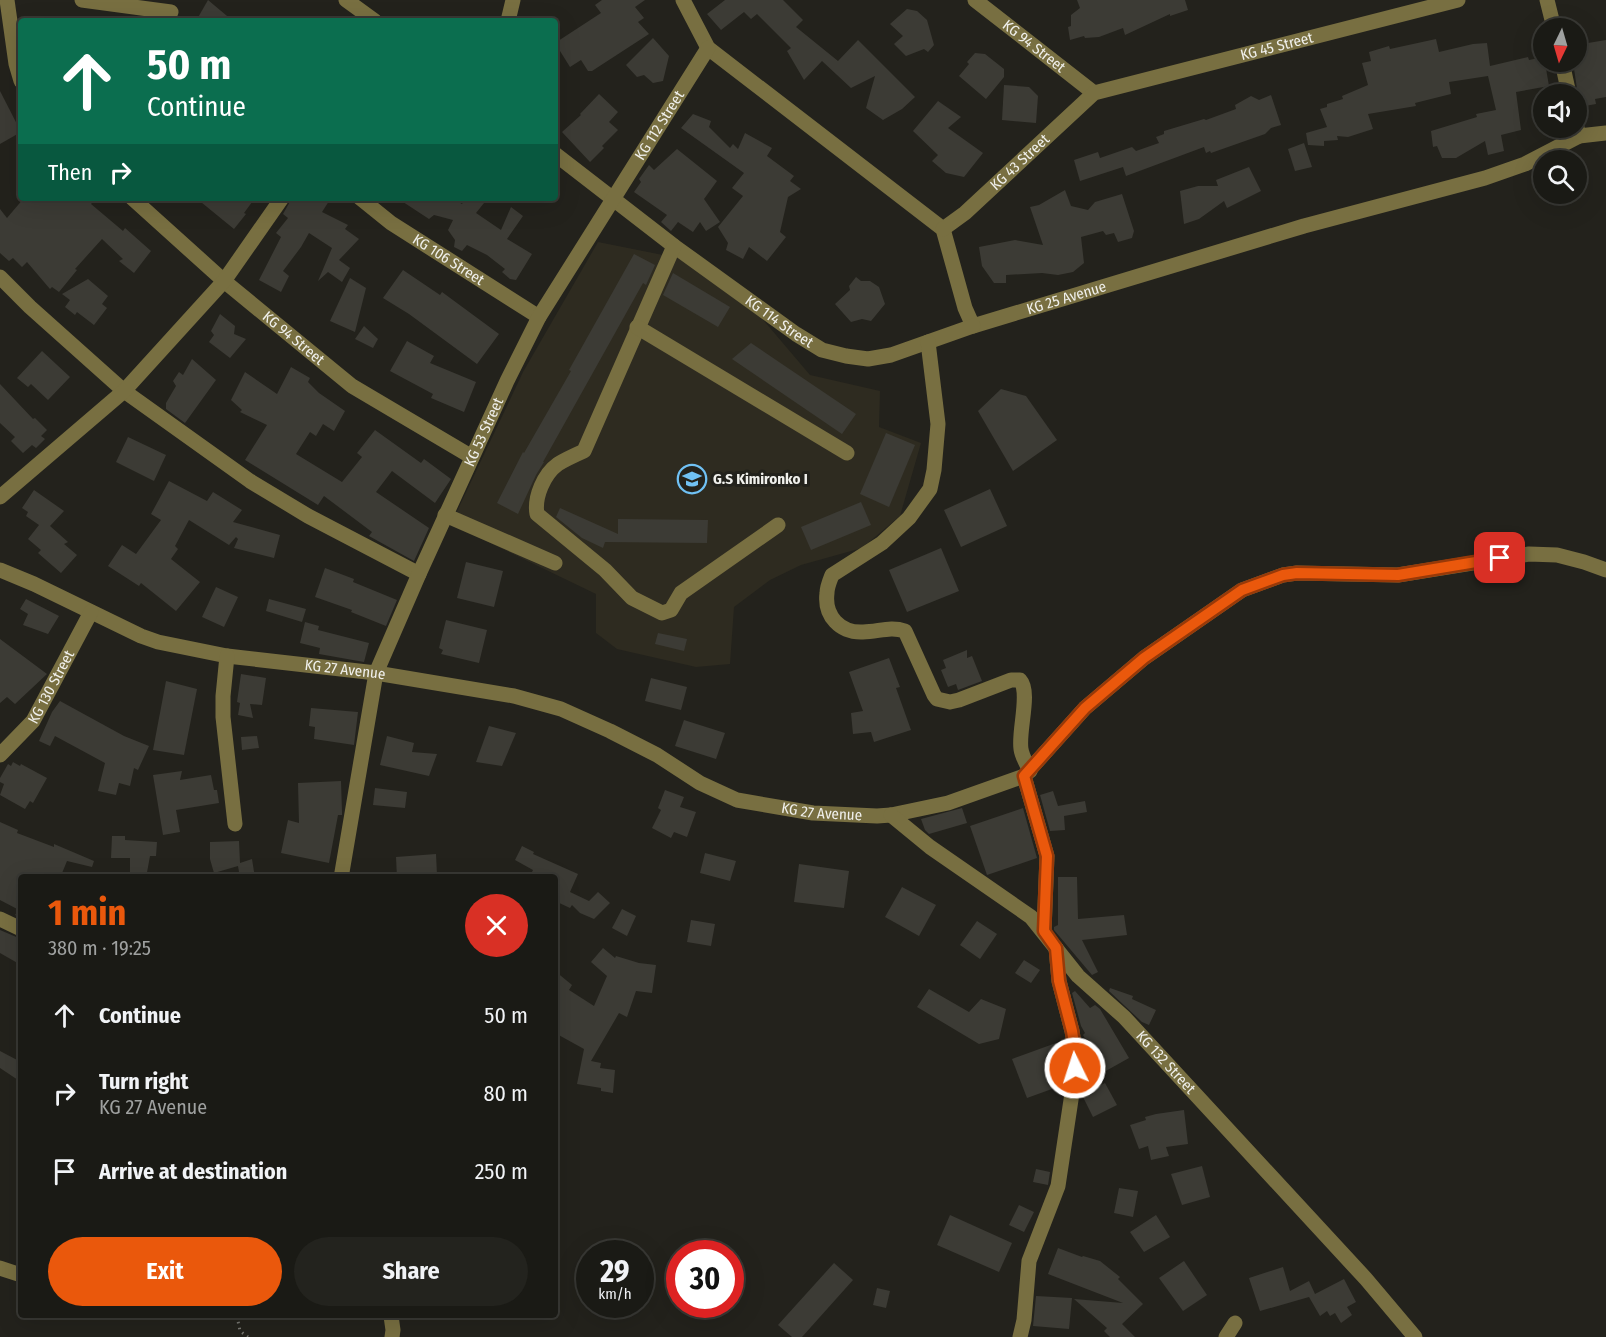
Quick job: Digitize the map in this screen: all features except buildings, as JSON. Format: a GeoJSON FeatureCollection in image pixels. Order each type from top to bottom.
{"type":"FeatureCollection","features":[{"type":"Feature","properties":{"kind":"street"},"geometry":{"type":"LineString","coordinates":[[7,0],[5,26],[18,71]]}},
{"type":"Feature","properties":{"kind":"street"},"geometry":{"type":"LineString","coordinates":[[82,0],[172,11]]}},
{"type":"Feature","properties":{"kind":"street"},"geometry":{"type":"LineString","coordinates":[[346,0],[371,18]]}},
{"type":"Feature","properties":{"kind":"street"},"geometry":{"type":"LineString","coordinates":[[509,18],[513,0]]}},
{"type":"Feature","properties":{"kind":"street"},"geometry":{"type":"LineString","coordinates":[[683,0],[708,48],[943,229],[965,308],[973,326]]}},
{"type":"Feature","properties":{"kind":"street","name":"KG 94 Street"},"geometry":{"type":"LineString","coordinates":[[975,0],[1094,93]]}},
{"type":"Feature","properties":{"kind":"street","name":"KG 45 Street"},"geometry":{"type":"LineString","coordinates":[[1094,93],[1458,0]]}},
{"type":"Feature","properties":{"kind":"street"},"geometry":{"type":"LineString","coordinates":[[1547,0],[1552,18]]}},
{"type":"Feature","properties":{"kind":"street","name":"KG 112 Street"},"geometry":{"type":"LineString","coordinates":[[612,200],[708,48]]}},
{"type":"Feature","properties":{"kind":"street","name":"KG 43 Street"},"geometry":{"type":"LineString","coordinates":[[943,229],[964,213],[1094,93]]}},
{"type":"Feature","properties":{"kind":"street"},"geometry":{"type":"LineString","coordinates":[[1587,131],[1606,133]]}},
{"type":"Feature","properties":{"kind":"street","name":"KG 25 Avenue"},"geometry":{"type":"LineString","coordinates":[[973,326],[1304,226],[1485,178],[1525,164],[1566,138]]}},
{"type":"Feature","properties":{"kind":"street","name":"KG 114 Street"},"geometry":{"type":"LineString","coordinates":[[558,156],[674,246],[796,334],[822,350],[868,359],[891,355],[973,326]]}},
{"type":"Feature","properties":{"kind":"street","name":"KG 53 Street"},"geometry":{"type":"LineString","coordinates":[[341,874],[376,673],[472,457],[538,317],[612,200]]}},
{"type":"Feature","properties":{"kind":"street","name":"KG 94 Street"},"geometry":{"type":"LineString","coordinates":[[135,201],[224,281],[352,386],[472,457]]}},
{"type":"Feature","properties":{"kind":"street"},"geometry":{"type":"LineString","coordinates":[[1,494],[124,391],[224,281],[280,201]]}},
{"type":"Feature","properties":{"kind":"street","name":"KG 106 Street"},"geometry":{"type":"LineString","coordinates":[[364,201],[391,224],[538,317]]}},
{"type":"Feature","properties":{"kind":"street"},"geometry":{"type":"LineString","coordinates":[[674,246],[584,451],[558,464],[547,476],[535,503],[537,514],[605,570],[632,598],[662,613],[671,610],[681,593],[778,525]]}},
{"type":"Feature","properties":{"kind":"street"},"geometry":{"type":"LineString","coordinates":[[0,277],[124,391],[250,481],[308,516],[419,574]]}},
{"type":"Feature","properties":{"kind":"street"},"geometry":{"type":"LineString","coordinates":[[637,327],[847,453]]}},
{"type":"Feature","properties":{"kind":"street"},"geometry":{"type":"LineString","coordinates":[[928,342],[938,424],[930,489],[909,518],[882,543],[832,575],[826,594],[829,612],[834,622],[845,629],[863,632],[888,628],[905,631],[934,695],[944,702],[959,700],[1011,680],[1020,680],[1025,688],[1021,751],[1047,856],[1044,931]]}},
{"type":"Feature","properties":{"kind":"street"},"geometry":{"type":"LineString","coordinates":[[446,515],[555,563]]}},
{"type":"Feature","properties":{"kind":"street","name":"KG 27 Avenue"},"geometry":{"type":"LineString","coordinates":[[0,570],[150,639],[227,656],[376,673],[514,696],[561,709],[657,755],[700,783],[737,800],[813,813],[891,815],[948,803],[1027,774],[1085,708],[1144,658],[1242,590],[1283,575],[1297,573],[1398,575],[1529,554],[1557,555],[1606,570]]}},
{"type":"Feature","properties":{"kind":"street","name":"KG 130 Street"},"geometry":{"type":"LineString","coordinates":[[0,755],[33,721],[91,612]]}},
{"type":"Feature","properties":{"kind":"street"},"geometry":{"type":"LineString","coordinates":[[227,656],[223,717],[235,824]]}},
{"type":"Feature","properties":{"kind":"street","name":"KG 132 Street"},"geometry":{"type":"LineString","coordinates":[[891,815],[930,847],[1021,909],[1044,931],[1078,976],[1124,1017],[1366,1279],[1415,1337]]}},
{"type":"Feature","properties":{"kind":"street"},"geometry":{"type":"LineString","coordinates":[[0,919],[18,928]]}},
{"type":"Feature","properties":{"kind":"street"},"geometry":{"type":"LineString","coordinates":[[1020,1337],[1024,1320],[1029,1261],[1058,1186],[1074,1080],[1076,1056],[1059,981],[1056,948]]}},
{"type":"Feature","properties":{"kind":"street"},"geometry":{"type":"LineString","coordinates":[[0,1268],[18,1274]]}},
{"type":"Feature","properties":{"kind":"street"},"geometry":{"type":"LineString","coordinates":[[391,1318],[392,1337]]}},
{"type":"Feature","properties":{"kind":"street"},"geometry":{"type":"LineString","coordinates":[[1226,1337],[1235,1323]]}},
{"type":"Feature","properties":{"kind":"path"},"geometry":{"type":"LineString","coordinates":[[237,1318],[240,1331],[248,1337]]}},
{"type":"Feature","properties":{"kind":"shaded area","name":"G.S Kimironko I"},"geometry":{"type":"Polygon","coordinates":[[[598,242],[678,258],[747,301],[810,375],[880,391],[879,427],[921,443],[900,516],[862,548],[801,565],[770,580],[734,607],[730,664],[696,667],[617,649],[596,633],[596,594],[451,524],[523,372],[598,242]]]}},
{"type":"Feature","properties":{"kind":"place","name":"G.S Kimironko I"},"geometry":{"type":"Point","coordinates":[692,479]}},
{"type":"Feature","properties":{"kind":"route"},"geometry":{"type":"LineString","coordinates":[[1075,1068],[1076,1056],[1072,1031],[1062,998],[1056,948],[1044,931],[1048,869],[1046,847],[1024,776],[1085,708],[1144,658],[1242,590],[1283,575],[1297,573],[1398,575],[1500,558]]}}]}
